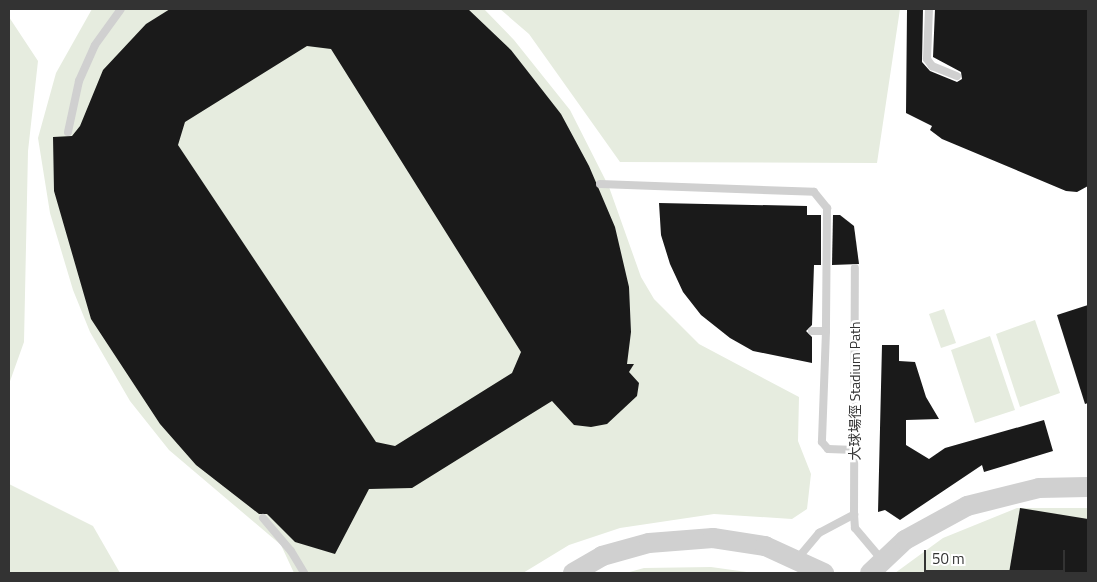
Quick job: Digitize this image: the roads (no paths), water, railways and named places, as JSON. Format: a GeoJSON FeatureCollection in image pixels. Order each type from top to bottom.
{"type":"FeatureCollection","features":[{"type":"Feature","properties":{"kind":"street"},"geometry":{"type":"LineString","coordinates":[[876,566],[905,540],[967,506],[1039,488],[1088,488]]}},
{"type":"Feature","properties":{"kind":"street"},"geometry":{"type":"LineString","coordinates":[[574,573],[620,550],[681,538],[738,540],[798,558],[824,573]]}},
{"type":"Feature","properties":{"kind":"lane"},"geometry":{"type":"LineString","coordinates":[[68,132],[79,81],[95,45],[120,9]]}},
{"type":"Feature","properties":{"kind":"lane"},"geometry":{"type":"LineString","coordinates":[[929,9],[926,60],[932,66],[957,76]]}},
{"type":"Feature","properties":{"kind":"lane"},"geometry":{"type":"LineString","coordinates":[[600,184],[814,192],[827,208],[826,331],[822,442],[828,449],[855,450]]}},
{"type":"Feature","properties":{"kind":"lane","name":"大球場徑 Stadium Path"},"geometry":{"type":"LineString","coordinates":[[855,268],[854,514],[855,528],[876,566]]}},
{"type":"Feature","properties":{"kind":"lane"},"geometry":{"type":"LineString","coordinates":[[812,331],[826,331]]}},
{"type":"Feature","properties":{"kind":"lane"},"geometry":{"type":"LineString","coordinates":[[798,558],[819,533],[854,514]]}},
{"type":"Feature","properties":{"kind":"lane"},"geometry":{"type":"LineString","coordinates":[[263,518],[291,551],[304,573]]}}]}
